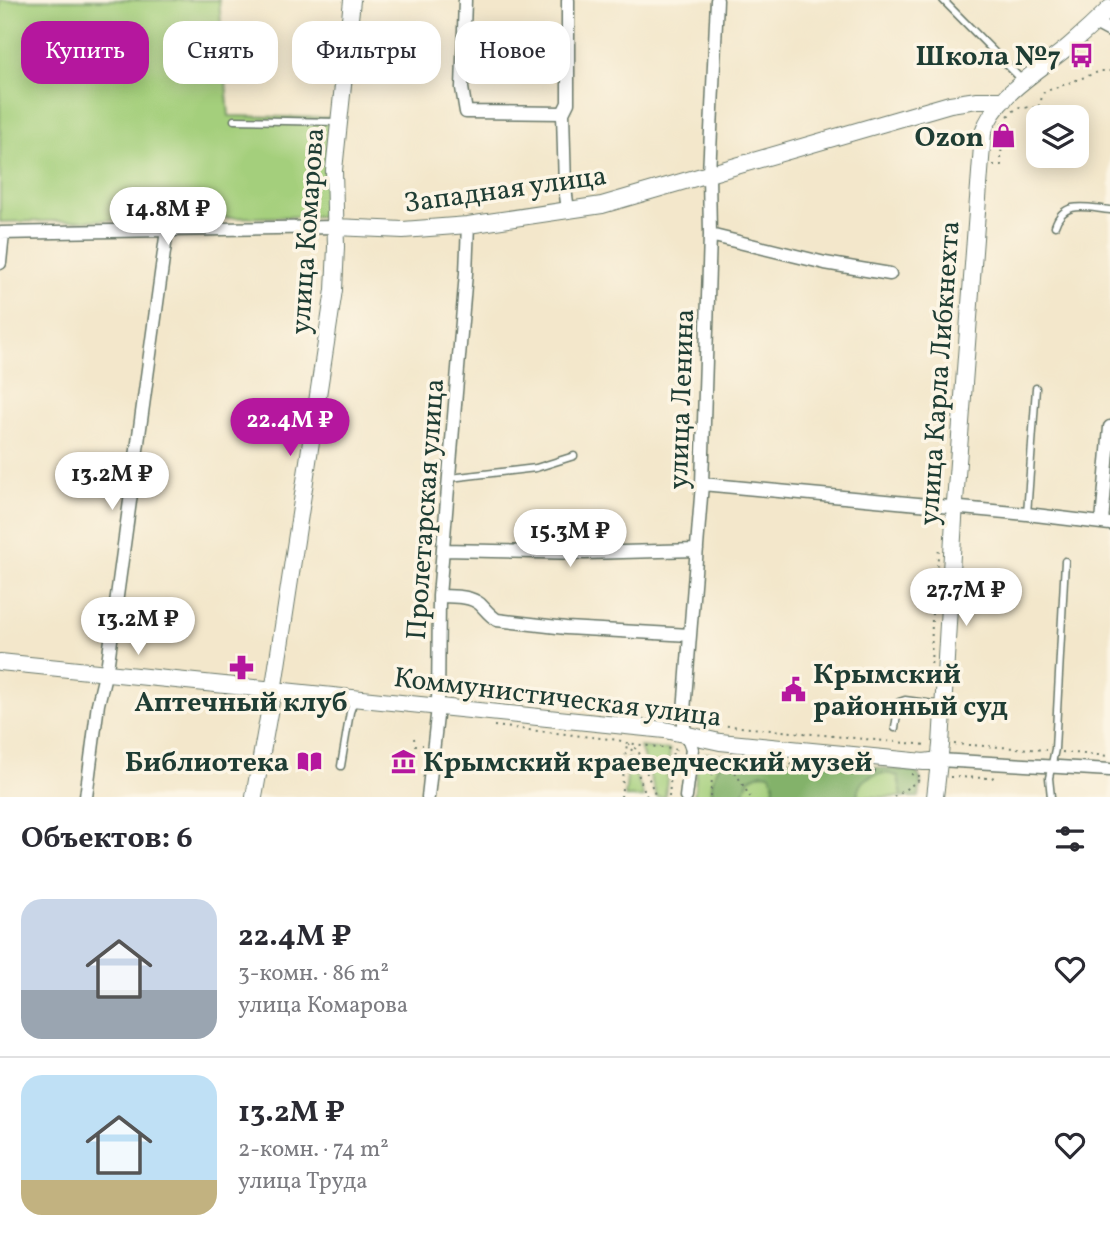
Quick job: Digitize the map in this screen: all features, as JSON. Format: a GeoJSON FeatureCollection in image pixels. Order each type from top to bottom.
{"type":"FeatureCollection","features":[{"type":"Feature","properties":{"kind":"main road","name":"улица Комарова"},"geometry":{"type":"LineString","coordinates":[[254,797],[273,691],[334,290],[334,170],[352,0]]}},
{"type":"Feature","properties":{"kind":"main road","name":"улица Карла Либкнехта"},"geometry":{"type":"LineString","coordinates":[[935,797],[932,756],[955,508],[981,145],[986,122],[1004,100],[1110,8]]}},
{"type":"Feature","properties":{"kind":"main road","name":"Западная улица"},"geometry":{"type":"LineString","coordinates":[[335,228],[403,230],[468,225],[602,205],[950,104],[1004,100]]}},
{"type":"Feature","properties":{"kind":"main road","name":"Коммунистическая улица"},"geometry":{"type":"LineString","coordinates":[[0,662],[665,730],[720,742],[924,762],[932,756]]}},
{"type":"Feature","properties":{"kind":"street"},"geometry":{"type":"LineString","coordinates":[[465,0],[462,88],[466,112],[563,113]]}},
{"type":"Feature","properties":{"kind":"street"},"geometry":{"type":"LineString","coordinates":[[568,0],[568,103],[563,113],[568,210]]}},
{"type":"Feature","properties":{"kind":"street","name":"улица Ленина"},"geometry":{"type":"LineString","coordinates":[[686,797],[692,749],[686,734],[684,711],[702,484],[710,235],[709,174],[717,0]]}},
{"type":"Feature","properties":{"kind":"street"},"geometry":{"type":"LineString","coordinates":[[1095,23],[1110,31]]}},
{"type":"Feature","properties":{"kind":"street","name":"Пролетарская улица"},"geometry":{"type":"LineString","coordinates":[[428,797],[438,707],[439,596],[468,225]]}},
{"type":"Feature","properties":{"kind":"street","name":"Западная улица"},"geometry":{"type":"LineString","coordinates":[[2,233],[335,228]]}},
{"type":"Feature","properties":{"kind":"street"},"geometry":{"type":"LineString","coordinates":[[86,797],[98,704],[106,672],[167,230]]}},
{"type":"Feature","properties":{"kind":"street"},"geometry":{"type":"LineString","coordinates":[[0,263],[2,233]]}},
{"type":"Feature","properties":{"kind":"street"},"geometry":{"type":"LineString","coordinates":[[710,235],[825,263],[890,274]]}},
{"type":"Feature","properties":{"kind":"street"},"geometry":{"type":"LineString","coordinates":[[702,484],[1027,514],[1106,524],[1110,427]]}},
{"type":"Feature","properties":{"kind":"street"},"geometry":{"type":"LineString","coordinates":[[443,550],[585,553],[697,550]]}},
{"type":"Feature","properties":{"kind":"street"},"geometry":{"type":"LineString","coordinates":[[439,596],[470,598],[497,620],[566,628],[690,635]]}},
{"type":"Feature","properties":{"kind":"street","name":"Коммунистическая улица"},"geometry":{"type":"LineString","coordinates":[[932,756],[1110,770]]}},
{"type":"Feature","properties":{"kind":"lane"},"geometry":{"type":"LineString","coordinates":[[943,0],[1025,82]]}},
{"type":"Feature","properties":{"kind":"lane"},"geometry":{"type":"LineString","coordinates":[[234,120],[339,122]]}},
{"type":"Feature","properties":{"kind":"lane"},"geometry":{"type":"LineString","coordinates":[[1055,226],[1059,214],[1071,208],[1110,210]]}},
{"type":"Feature","properties":{"kind":"lane"},"geometry":{"type":"LineString","coordinates":[[1027,514],[1036,388]]}},
{"type":"Feature","properties":{"kind":"lane"},"geometry":{"type":"LineString","coordinates":[[450,478],[536,467],[574,456]]}},
{"type":"Feature","properties":{"kind":"lane"},"geometry":{"type":"LineString","coordinates":[[1051,797],[1050,766],[1054,751],[1065,561]]}},
{"type":"Feature","properties":{"kind":"lane"},"geometry":{"type":"LineString","coordinates":[[341,766],[350,712],[355,699]]}},
{"type":"Feature","properties":{"kind":"lane"},"geometry":{"type":"LineString","coordinates":[[895,727],[899,702],[937,701]]}},
{"type":"Feature","properties":{"kind":"path"},"geometry":{"type":"LineString","coordinates":[[988,164],[1001,164],[1002,120],[1018,107],[1038,108],[1044,92],[1101,71],[1110,71]]}},
{"type":"Feature","properties":{"kind":"path"},"geometry":{"type":"LineString","coordinates":[[937,701],[932,612],[939,547]]}},
{"type":"Feature","properties":{"kind":"path"},"geometry":{"type":"LineString","coordinates":[[488,726],[673,748],[669,797]]}},
{"type":"Feature","properties":{"kind":"path"},"geometry":{"type":"LineString","coordinates":[[414,738],[415,745],[423,745]]}},
{"type":"Feature","properties":{"kind":"path"},"geometry":{"type":"LineString","coordinates":[[930,738],[932,756]]}},
{"type":"Feature","properties":{"kind":"path"},"geometry":{"type":"LineString","coordinates":[[627,743],[638,750],[656,797]]}},
{"type":"Feature","properties":{"kind":"path"},"geometry":{"type":"LineString","coordinates":[[621,797],[627,743]]}},
{"type":"Feature","properties":{"kind":"path"},"geometry":{"type":"LineString","coordinates":[[952,745],[1110,757]]}},
{"type":"Feature","properties":{"kind":"path"},"geometry":{"type":"LineString","coordinates":[[632,748],[630,753],[647,797]]}},
{"type":"Feature","properties":{"kind":"path"},"geometry":{"type":"LineString","coordinates":[[710,797],[714,762],[727,759],[890,772]]}},
{"type":"Feature","properties":{"kind":"path"},"geometry":{"type":"LineString","coordinates":[[727,759],[750,797]]}},
{"type":"Feature","properties":{"kind":"path"},"geometry":{"type":"LineString","coordinates":[[894,797],[924,777],[902,773]]}},
{"type":"Feature","properties":{"kind":"path"},"geometry":{"type":"LineString","coordinates":[[639,776],[647,774]]}},
{"type":"Feature","properties":{"kind":"path"},"geometry":{"type":"LineString","coordinates":[[950,777],[992,778]]}},
{"type":"Feature","properties":{"kind":"green space"},"geometry":{"type":"Polygon","coordinates":[[[0,0],[219,0],[221,21],[163,21],[163,84],[226,84],[229,116],[332,118],[328,216],[0,222],[0,0]]]}},
{"type":"Feature","properties":{"kind":"green space"},"geometry":{"type":"Polygon","coordinates":[[[640,747],[670,750],[665,797],[657,797],[640,747]]]}},
{"type":"Feature","properties":{"kind":"green space"},"geometry":{"type":"Polygon","coordinates":[[[705,753],[914,771],[920,779],[919,797],[694,797],[697,765],[705,753]]]}},
{"type":"Feature","properties":{"kind":"green space"},"geometry":{"type":"Polygon","coordinates":[[[729,754],[914,771],[920,779],[919,797],[902,797],[898,776],[877,774],[866,779],[857,797],[771,797],[773,779],[770,774],[762,773],[749,779],[742,797],[712,797],[715,774],[729,754]]]}},
{"type":"Feature","properties":{"kind":"green space"},"geometry":{"type":"Polygon","coordinates":[[[629,757],[644,797],[625,797],[629,757]]]}},
{"type":"Feature","properties":{"kind":"place","name":"Школа №7"},"geometry":{"type":"Point","coordinates":[1081,55]}},
{"type":"Feature","properties":{"kind":"place","name":"Ozon"},"geometry":{"type":"Point","coordinates":[1004,136]}},
{"type":"Feature","properties":{"kind":"place","name":"Аптечный клуб"},"geometry":{"type":"Point","coordinates":[241,667]}},
{"type":"Feature","properties":{"kind":"place","name":"Крымский районный суд"},"geometry":{"type":"Point","coordinates":[793,689]}},
{"type":"Feature","properties":{"kind":"place","name":"Библиотека"},"geometry":{"type":"Point","coordinates":[309,761]}},
{"type":"Feature","properties":{"kind":"place","name":"Крымский краеведческий музей"},"geometry":{"type":"Point","coordinates":[403,761]}}]}
